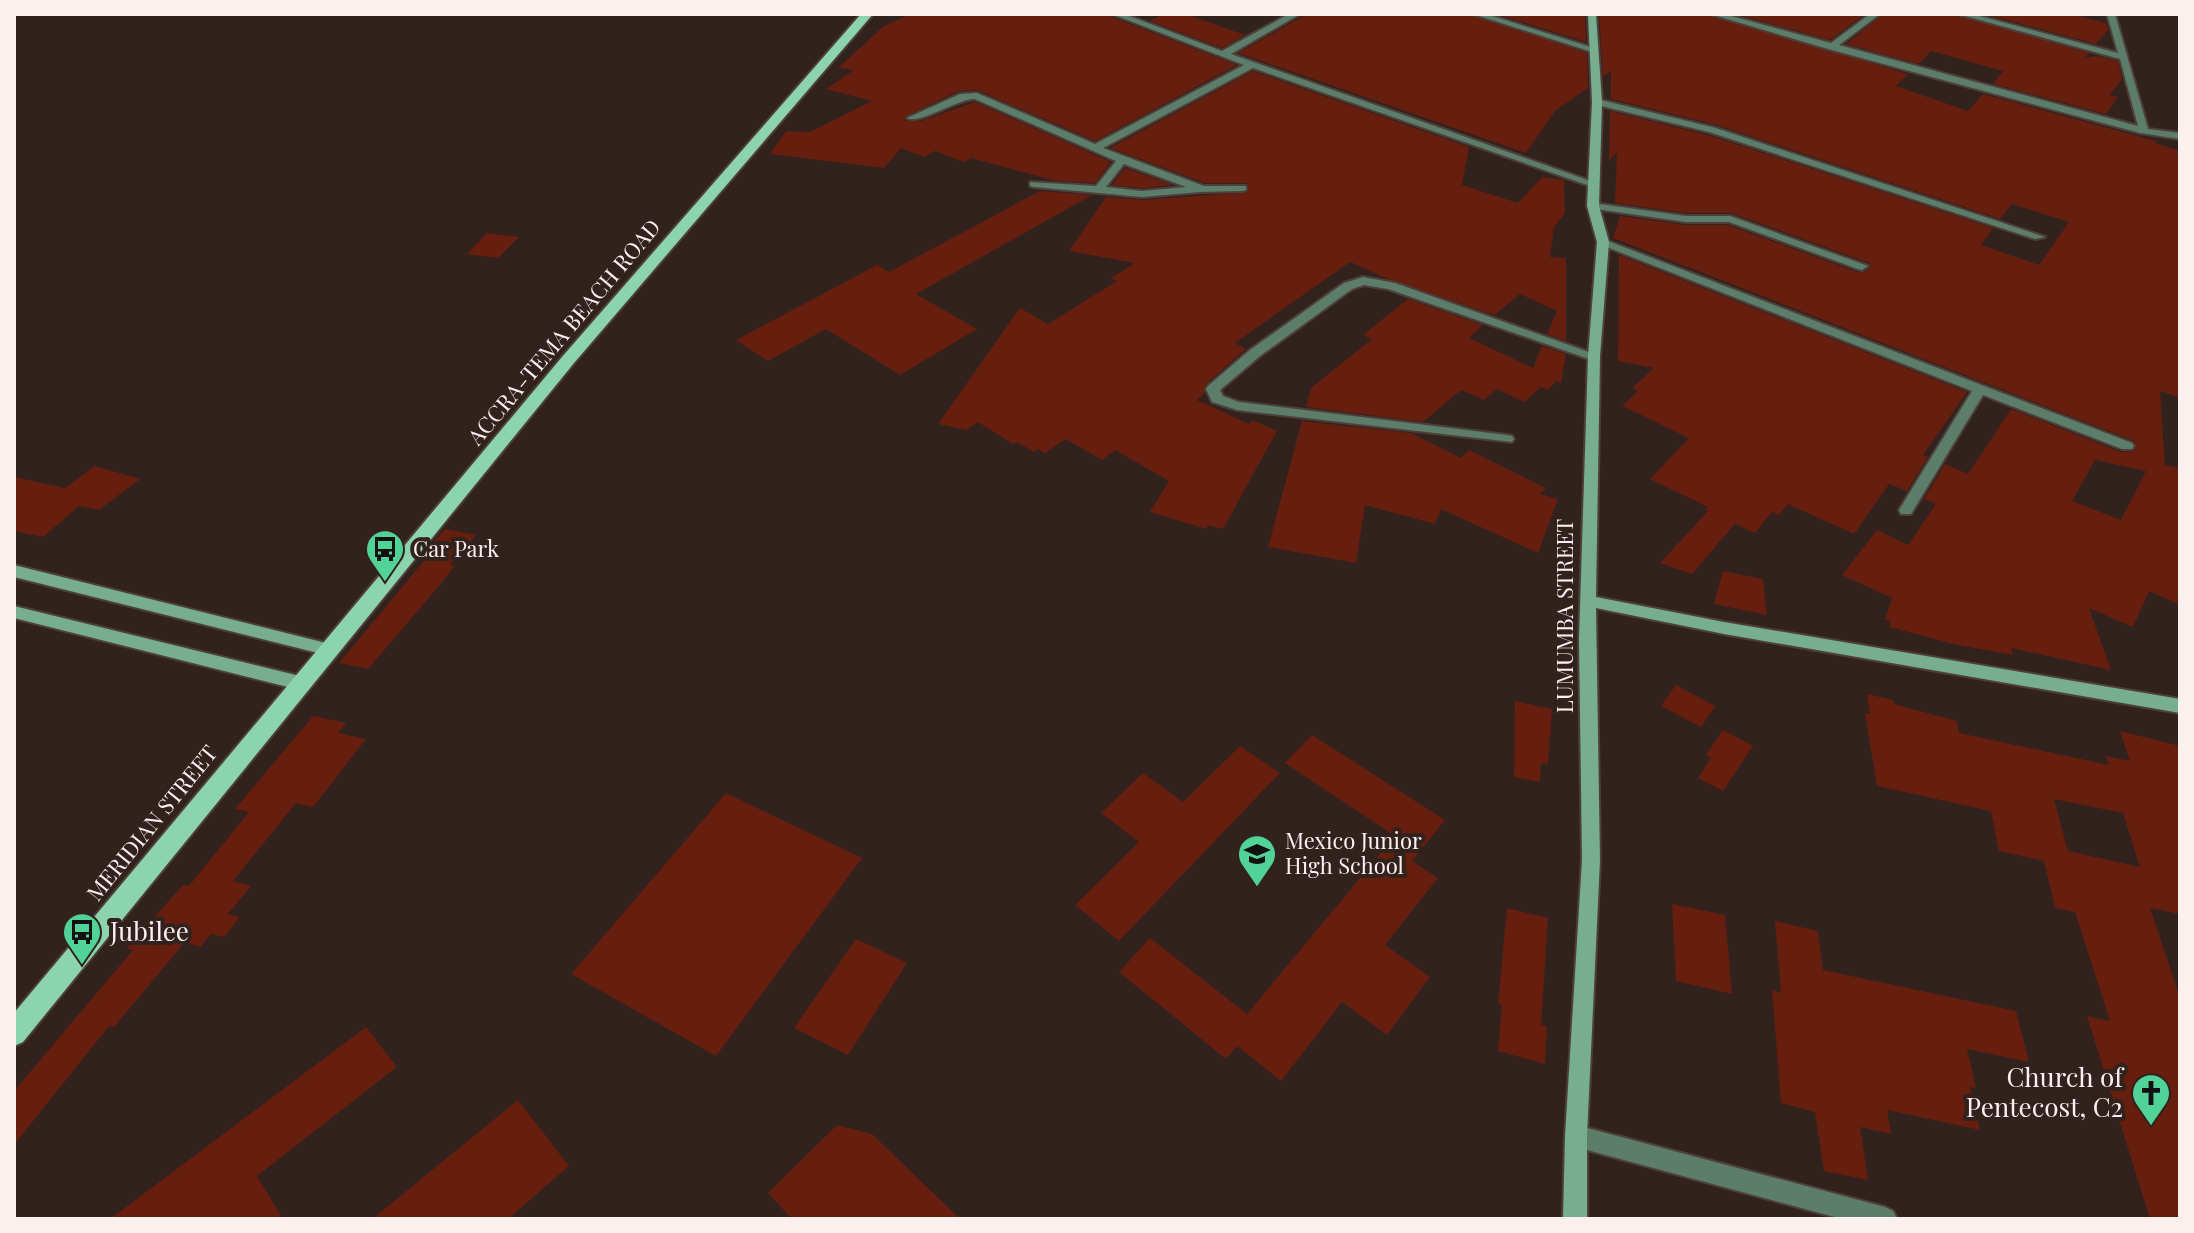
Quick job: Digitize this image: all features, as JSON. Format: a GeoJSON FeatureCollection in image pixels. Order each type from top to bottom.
{"type":"FeatureCollection","features":[{"type":"Feature","properties":{"kind":"main road","name":"ACCRA-TEMA BEACH ROAD"},"geometry":{"type":"LineString","coordinates":[[300,683],[578,348],[867,14]]}},
{"type":"Feature","properties":{"kind":"main road","name":"LUMUMBA STREET"},"geometry":{"type":"LineString","coordinates":[[1575,1219],[1576,1136],[1587,988],[1591,860],[1588,601],[1594,356],[1603,242],[1593,206],[1597,102],[1592,14]]}},
{"type":"Feature","properties":{"kind":"main road"},"geometry":{"type":"LineString","coordinates":[[14,571],[326,649]]}},
{"type":"Feature","properties":{"kind":"main road"},"geometry":{"type":"LineString","coordinates":[[1588,601],[1724,628],[2180,706]]}},
{"type":"Feature","properties":{"kind":"main road"},"geometry":{"type":"LineString","coordinates":[[14,612],[300,683]]}},
{"type":"Feature","properties":{"kind":"main road","name":"MERIDIAN STREET"},"geometry":{"type":"LineString","coordinates":[[14,1033],[300,683]]}},
{"type":"Feature","properties":{"kind":"street"},"geometry":{"type":"LineString","coordinates":[[1116,14],[1594,184]]}},
{"type":"Feature","properties":{"kind":"street"},"geometry":{"type":"LineString","coordinates":[[1223,54],[1296,14]]}},
{"type":"Feature","properties":{"kind":"street"},"geometry":{"type":"LineString","coordinates":[[1477,14],[1592,49]]}},
{"type":"Feature","properties":{"kind":"street"},"geometry":{"type":"LineString","coordinates":[[1714,14],[2144,131],[2180,136]]}},
{"type":"Feature","properties":{"kind":"street"},"geometry":{"type":"LineString","coordinates":[[1831,47],[1876,14]]}},
{"type":"Feature","properties":{"kind":"street"},"geometry":{"type":"LineString","coordinates":[[1962,14],[2124,57]]}},
{"type":"Feature","properties":{"kind":"street"},"geometry":{"type":"LineString","coordinates":[[2111,14],[2144,131]]}},
{"type":"Feature","properties":{"kind":"street"},"geometry":{"type":"LineString","coordinates":[[1097,147],[1252,64]]}},
{"type":"Feature","properties":{"kind":"street"},"geometry":{"type":"LineString","coordinates":[[912,118],[963,96],[977,96],[1122,160],[1203,189]]}},
{"type":"Feature","properties":{"kind":"street"},"geometry":{"type":"LineString","coordinates":[[1597,102],[1712,130],[2039,237]]}},
{"type":"Feature","properties":{"kind":"street"},"geometry":{"type":"LineString","coordinates":[[1100,188],[1122,160]]}},
{"type":"Feature","properties":{"kind":"street"},"geometry":{"type":"LineString","coordinates":[[1034,184],[1142,194],[1242,188]]}},
{"type":"Feature","properties":{"kind":"street"},"geometry":{"type":"LineString","coordinates":[[1593,206],[1686,219],[1730,219],[1862,266]]}},
{"type":"Feature","properties":{"kind":"street"},"geometry":{"type":"LineString","coordinates":[[1603,242],[2127,446]]}},
{"type":"Feature","properties":{"kind":"street"},"geometry":{"type":"LineString","coordinates":[[1507,439],[1237,406],[1217,399],[1213,389],[1267,344],[1348,286],[1363,281],[1391,286],[1594,356]]}},
{"type":"Feature","properties":{"kind":"street"},"geometry":{"type":"LineString","coordinates":[[1906,510],[1980,389]]}},
{"type":"Feature","properties":{"kind":"street"},"geometry":{"type":"LineString","coordinates":[[1576,1136],[1885,1219]]}},
{"type":"Feature","properties":{"kind":"building"},"geometry":{"type":"Polygon","coordinates":[[[911,14],[1104,14],[1237,65],[1095,141],[977,90],[959,91],[904,117],[906,121],[921,121],[975,102],[1111,162],[1095,183],[1056,181],[971,158],[964,162],[935,151],[924,157],[901,148],[884,168],[770,154],[786,131],[810,132],[872,101],[826,89],[854,70],[838,68],[884,26],[911,14]]]}},
{"type":"Feature","properties":{"kind":"building"},"geometry":{"type":"Polygon","coordinates":[[[1163,14],[1185,14],[1245,35],[1222,48],[1150,21],[1163,14]]]}},
{"type":"Feature","properties":{"kind":"building"},"geometry":{"type":"Polygon","coordinates":[[[1307,14],[1470,14],[1587,53],[1588,88],[1555,111],[1526,153],[1238,53],[1307,14]]]}},
{"type":"Feature","properties":{"kind":"building"},"geometry":{"type":"Polygon","coordinates":[[[1496,14],[1585,14],[1586,42],[1496,14]]]}},
{"type":"Feature","properties":{"kind":"building"},"geometry":{"type":"Polygon","coordinates":[[[1599,14],[1707,14],[1908,74],[1896,86],[1968,111],[1983,94],[2156,141],[2180,151],[2180,398],[2160,391],[2165,465],[2180,468],[2180,605],[2149,591],[2133,627],[2089,608],[2111,670],[2011,648],[2013,655],[1953,644],[1890,627],[1890,620],[1885,620],[1892,598],[1842,575],[1877,530],[1908,545],[1936,504],[1924,499],[1945,464],[1968,474],[2011,409],[2121,452],[2134,451],[2134,441],[1613,238],[1620,216],[1686,225],[1728,225],[1857,272],[1871,267],[1869,263],[1731,213],[1686,213],[1615,203],[1617,152],[1609,161],[1610,111],[1708,135],[1993,228],[1981,245],[2039,265],[2069,222],[2012,204],[2000,219],[1717,125],[1611,99],[1611,71],[1603,77],[1599,14]],[[2095,460],[2072,501],[2121,520],[2146,471],[2095,460]]]}},
{"type":"Feature","properties":{"kind":"building"},"geometry":{"type":"Polygon","coordinates":[[[1735,14],[1865,14],[1830,40],[1735,14]]]}},
{"type":"Feature","properties":{"kind":"building"},"geometry":{"type":"Polygon","coordinates":[[[1883,14],[1955,14],[2089,53],[2085,58],[2097,56],[2118,61],[2122,79],[2110,95],[2118,97],[2106,114],[1993,84],[2003,71],[1931,51],[1919,64],[1846,44],[1883,14]]]}},
{"type":"Feature","properties":{"kind":"building"},"geometry":{"type":"Polygon","coordinates":[[[1984,14],[2072,14],[2106,23],[2108,30],[2096,44],[1984,14]]]}},
{"type":"Feature","properties":{"kind":"building"},"geometry":{"type":"Polygon","coordinates":[[[1253,71],[1469,147],[1462,185],[1518,203],[1542,177],[1564,180],[1565,213],[1554,227],[1550,257],[1566,258],[1566,341],[1547,334],[1557,311],[1520,294],[1494,315],[1388,279],[1350,262],[1235,343],[1246,349],[1206,384],[1205,393],[1197,400],[1249,424],[1253,420],[1277,431],[1223,529],[1208,525],[1206,529],[1150,512],[1169,481],[1115,450],[1102,460],[1066,439],[1045,453],[1038,449],[1034,452],[1017,442],[1013,444],[978,422],[967,430],[938,424],[1020,308],[1048,324],[1117,281],[1111,278],[1135,263],[1069,251],[1106,197],[1142,200],[1248,192],[1246,183],[1205,183],[1110,148],[1253,71]]]}},
{"type":"Feature","properties":{"kind":"building"},"geometry":{"type":"Polygon","coordinates":[[[1125,168],[1173,185],[1142,188],[1112,185],[1125,168]]]}},
{"type":"Feature","properties":{"kind":"building"},"geometry":{"type":"Polygon","coordinates":[[[1040,191],[1092,195],[916,294],[977,329],[900,375],[826,329],[768,361],[736,340],[877,265],[889,272],[1040,191]]]}},
{"type":"Feature","properties":{"kind":"building"},"geometry":{"type":"Polygon","coordinates":[[[487,233],[519,237],[498,258],[467,254],[487,233]]]}},
{"type":"Feature","properties":{"kind":"building"},"geometry":{"type":"Polygon","coordinates":[[[1619,255],[1967,392],[1923,455],[1928,457],[1907,491],[1889,484],[1854,534],[1788,504],[1779,515],[1772,512],[1755,533],[1735,524],[1692,574],[1660,563],[1708,511],[1705,510],[1708,507],[1650,479],[1689,438],[1622,406],[1638,391],[1632,388],[1654,368],[1618,361],[1619,255]]]}},
{"type":"Feature","properties":{"kind":"building"},"geometry":{"type":"Polygon","coordinates":[[[1408,299],[1483,325],[1469,338],[1533,368],[1542,346],[1566,354],[1561,383],[1556,381],[1548,390],[1541,387],[1524,402],[1497,389],[1484,400],[1461,390],[1423,422],[1306,407],[1311,388],[1372,339],[1363,335],[1408,299]]]}},
{"type":"Feature","properties":{"kind":"building"},"geometry":{"type":"Polygon","coordinates":[[[1302,421],[1411,433],[1461,458],[1469,450],[1546,488],[1540,494],[1558,499],[1538,553],[1441,509],[1435,524],[1365,505],[1356,563],[1268,547],[1302,421]]]}},
{"type":"Feature","properties":{"kind":"building"},"geometry":{"type":"Polygon","coordinates":[[[95,466],[140,479],[99,510],[79,506],[43,537],[14,531],[14,477],[65,488],[95,466]]]}},
{"type":"Feature","properties":{"kind":"building"},"geometry":{"type":"Polygon","coordinates":[[[445,529],[476,535],[450,565],[455,566],[368,669],[339,663],[433,550],[427,549],[445,529]]]}},
{"type":"Feature","properties":{"kind":"building"},"geometry":{"type":"Polygon","coordinates":[[[1723,571],[1763,579],[1767,615],[1714,604],[1723,571]]]}},
{"type":"Feature","properties":{"kind":"building"},"geometry":{"type":"Polygon","coordinates":[[[1676,685],[1715,706],[1701,727],[1661,706],[1676,685]]]}},
{"type":"Feature","properties":{"kind":"building"},"geometry":{"type":"Polygon","coordinates":[[[1867,694],[1957,721],[1959,733],[2109,765],[2106,756],[2130,761],[2120,731],[2180,746],[2180,914],[2150,908],[2180,998],[2180,1219],[2150,1219],[2087,1016],[2110,1021],[2075,912],[2055,908],[2044,861],[1999,851],[1991,811],[1877,786],[1865,713],[1870,714],[1867,694]],[[2054,799],[2068,851],[2140,867],[2123,813],[2054,799]]]}},
{"type":"Feature","properties":{"kind":"building"},"geometry":{"type":"Polygon","coordinates":[[[1515,701],[1552,709],[1548,764],[1541,763],[1540,782],[1514,777],[1515,701]]]}},
{"type":"Feature","properties":{"kind":"building"},"geometry":{"type":"Polygon","coordinates":[[[313,716],[346,723],[338,733],[366,739],[313,807],[296,803],[233,881],[251,886],[228,914],[240,917],[224,937],[211,934],[200,947],[185,942],[114,1027],[109,1026],[14,1145],[14,1091],[133,950],[126,949],[183,885],[189,886],[249,812],[235,809],[313,716]]]}},
{"type":"Feature","properties":{"kind":"building"},"geometry":{"type":"Polygon","coordinates":[[[1723,730],[1753,746],[1723,791],[1698,778],[1711,758],[1706,755],[1723,730]]]}},
{"type":"Feature","properties":{"kind":"building"},"geometry":{"type":"Polygon","coordinates":[[[1312,735],[1445,820],[1412,861],[1438,878],[1385,945],[1430,977],[1387,1035],[1342,1002],[1281,1081],[1237,1046],[1226,1059],[1119,972],[1150,938],[1247,1014],[1395,836],[1285,763],[1312,735]]]}},
{"type":"Feature","properties":{"kind":"building"},"geometry":{"type":"Polygon","coordinates":[[[1240,746],[1280,773],[1119,941],[1075,905],[1139,842],[1101,813],[1143,773],[1183,802],[1240,746]]]}},
{"type":"Feature","properties":{"kind":"building"},"geometry":{"type":"Polygon","coordinates":[[[726,793],[862,858],[716,1056],[571,974],[726,793]]]}},
{"type":"Feature","properties":{"kind":"building"},"geometry":{"type":"Polygon","coordinates":[[[1672,904],[1725,915],[1732,994],[1676,981],[1672,904]]]}},
{"type":"Feature","properties":{"kind":"building"},"geometry":{"type":"Polygon","coordinates":[[[1507,908],[1548,918],[1541,1025],[1547,1026],[1545,1064],[1498,1051],[1502,1005],[1498,1004],[1507,908]]]}},
{"type":"Feature","properties":{"kind":"building"},"geometry":{"type":"Polygon","coordinates":[[[1775,921],[1818,931],[1823,970],[2016,1011],[2029,1062],[1967,1049],[1976,1088],[1970,1087],[1980,1130],[1887,1110],[1891,1134],[1860,1127],[1868,1180],[1824,1171],[1815,1112],[1781,1103],[1772,990],[1781,993],[1775,921]]]}},
{"type":"Feature","properties":{"kind":"building"},"geometry":{"type":"Polygon","coordinates":[[[856,939],[907,963],[848,1055],[794,1028],[856,939]]]}},
{"type":"Feature","properties":{"kind":"building"},"geometry":{"type":"Polygon","coordinates":[[[366,1027],[397,1067],[257,1176],[283,1219],[110,1219],[366,1027]]]}},
{"type":"Feature","properties":{"kind":"building"},"geometry":{"type":"Polygon","coordinates":[[[518,1100],[569,1166],[508,1219],[372,1219],[518,1100]]]}},
{"type":"Feature","properties":{"kind":"building"},"geometry":{"type":"Polygon","coordinates":[[[837,1125],[872,1134],[960,1219],[792,1219],[768,1193],[837,1125]]]}},
{"type":"Feature","properties":{"kind":"place","name":"Car Park"},"geometry":{"type":"Point","coordinates":[385,583]}},
{"type":"Feature","properties":{"kind":"place","name":"Mexico Junior High School"},"geometry":{"type":"Point","coordinates":[1257,888]}},
{"type":"Feature","properties":{"kind":"place","name":"Jubilee"},"geometry":{"type":"Point","coordinates":[82,966]}},
{"type":"Feature","properties":{"kind":"place","name":"Church of Pentecost, C2"},"geometry":{"type":"Point","coordinates":[2151,1127]}}]}
